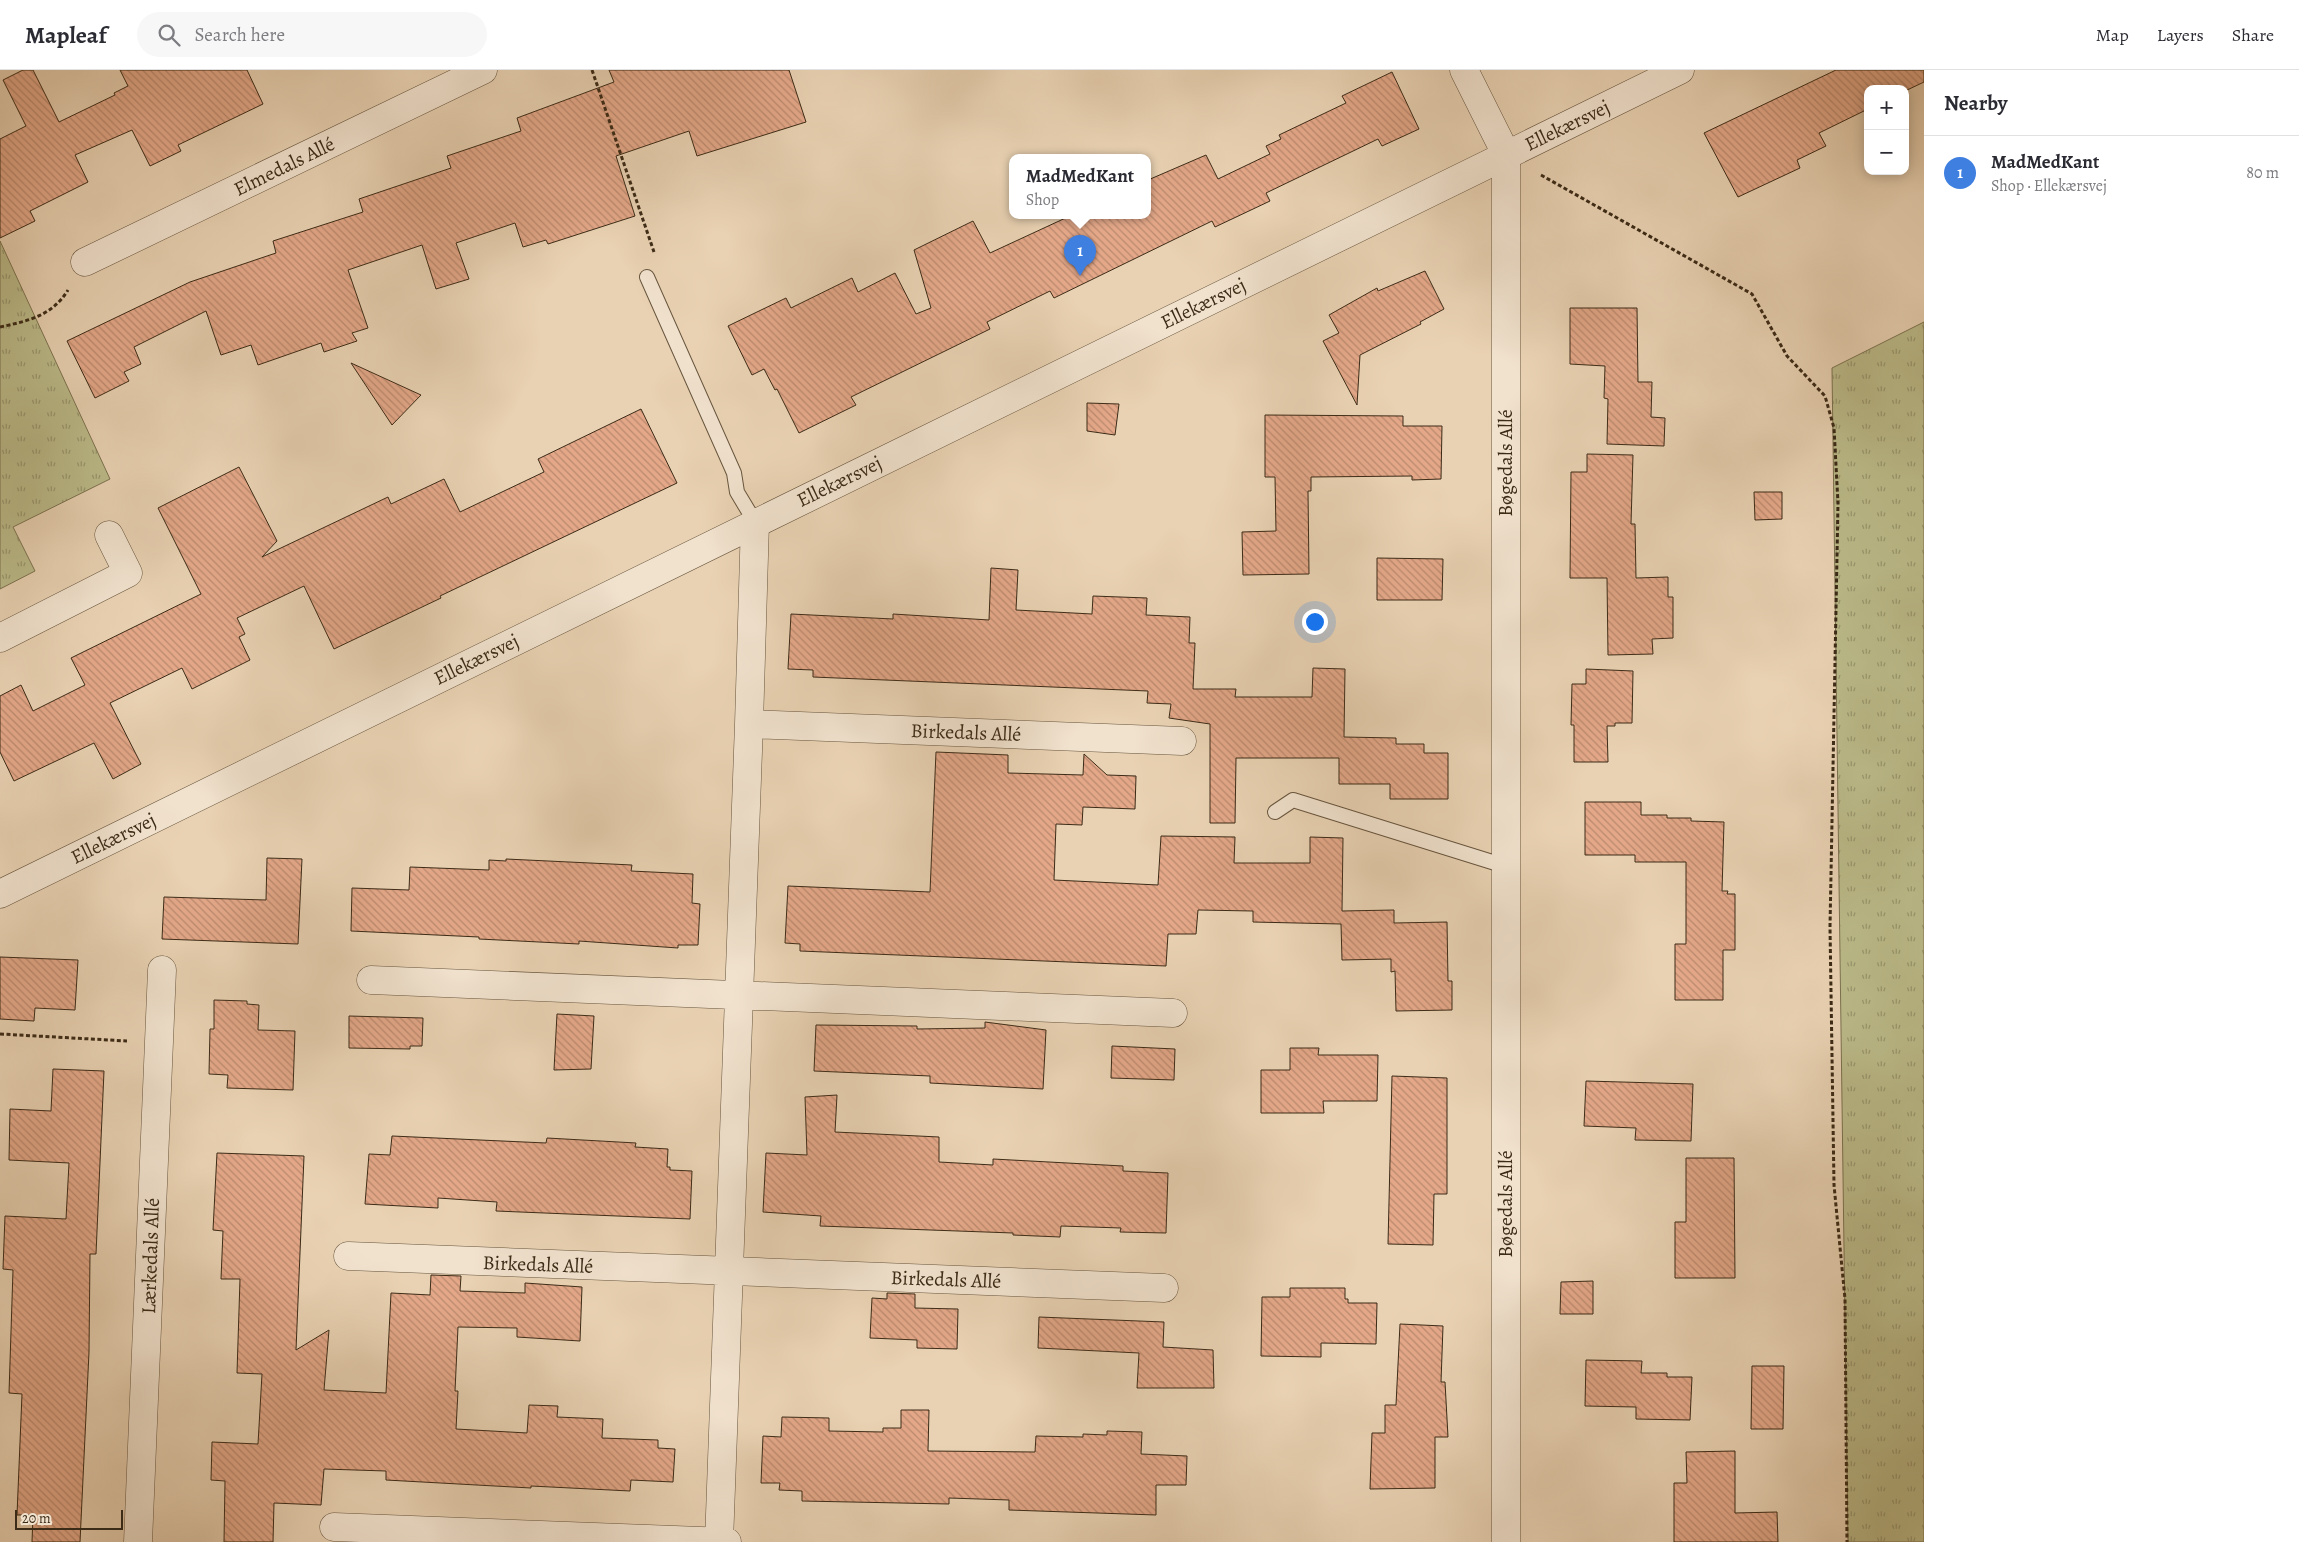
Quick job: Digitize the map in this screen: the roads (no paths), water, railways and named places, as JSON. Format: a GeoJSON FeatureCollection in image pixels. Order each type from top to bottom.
{"type":"FeatureCollection","features":[{"type":"Feature","properties":{"kind":"street","name":"Elmedals Allé"},"geometry":{"type":"LineString","coordinates":[[86,262],[483,70]]}},
{"type":"Feature","properties":{"kind":"street","name":"Bøgedals Allé"},"geometry":{"type":"LineString","coordinates":[[1464,70],[1506,154],[1506,1542]]}},
{"type":"Feature","properties":{"kind":"street","name":"Ellekærsvej"},"geometry":{"type":"LineString","coordinates":[[0,894],[755,522],[1680,70]]}},
{"type":"Feature","properties":{"kind":"street"},"geometry":{"type":"LineString","coordinates":[[719,1542],[755,522]]}},
{"type":"Feature","properties":{"kind":"street"},"geometry":{"type":"LineString","coordinates":[[0,638],[128,573],[109,535]]}},
{"type":"Feature","properties":{"kind":"street","name":"Birkedals Allé"},"geometry":{"type":"LineString","coordinates":[[749,724],[1182,741]]}},
{"type":"Feature","properties":{"kind":"street","name":"Lærkedals Allé"},"geometry":{"type":"LineString","coordinates":[[138,1542],[162,970]]}},
{"type":"Feature","properties":{"kind":"street"},"geometry":{"type":"LineString","coordinates":[[371,980],[1172,1013]]}},
{"type":"Feature","properties":{"kind":"street","name":"Birkedals Allé"},"geometry":{"type":"LineString","coordinates":[[348,1256],[1164,1288]]}},
{"type":"Feature","properties":{"kind":"street"},"geometry":{"type":"LineString","coordinates":[[334,1527],[727,1542]]}},
{"type":"Feature","properties":{"kind":"lane"},"geometry":{"type":"LineString","coordinates":[[647,277],[734,474],[737,492],[755,522]]}},
{"type":"Feature","properties":{"kind":"lane"},"geometry":{"type":"LineString","coordinates":[[1275,812],[1293,800],[1505,866]]}},
{"type":"Feature","properties":{"kind":"place","name":"MadMedKant"},"geometry":{"type":"Point","coordinates":[1080,276]}}]}
